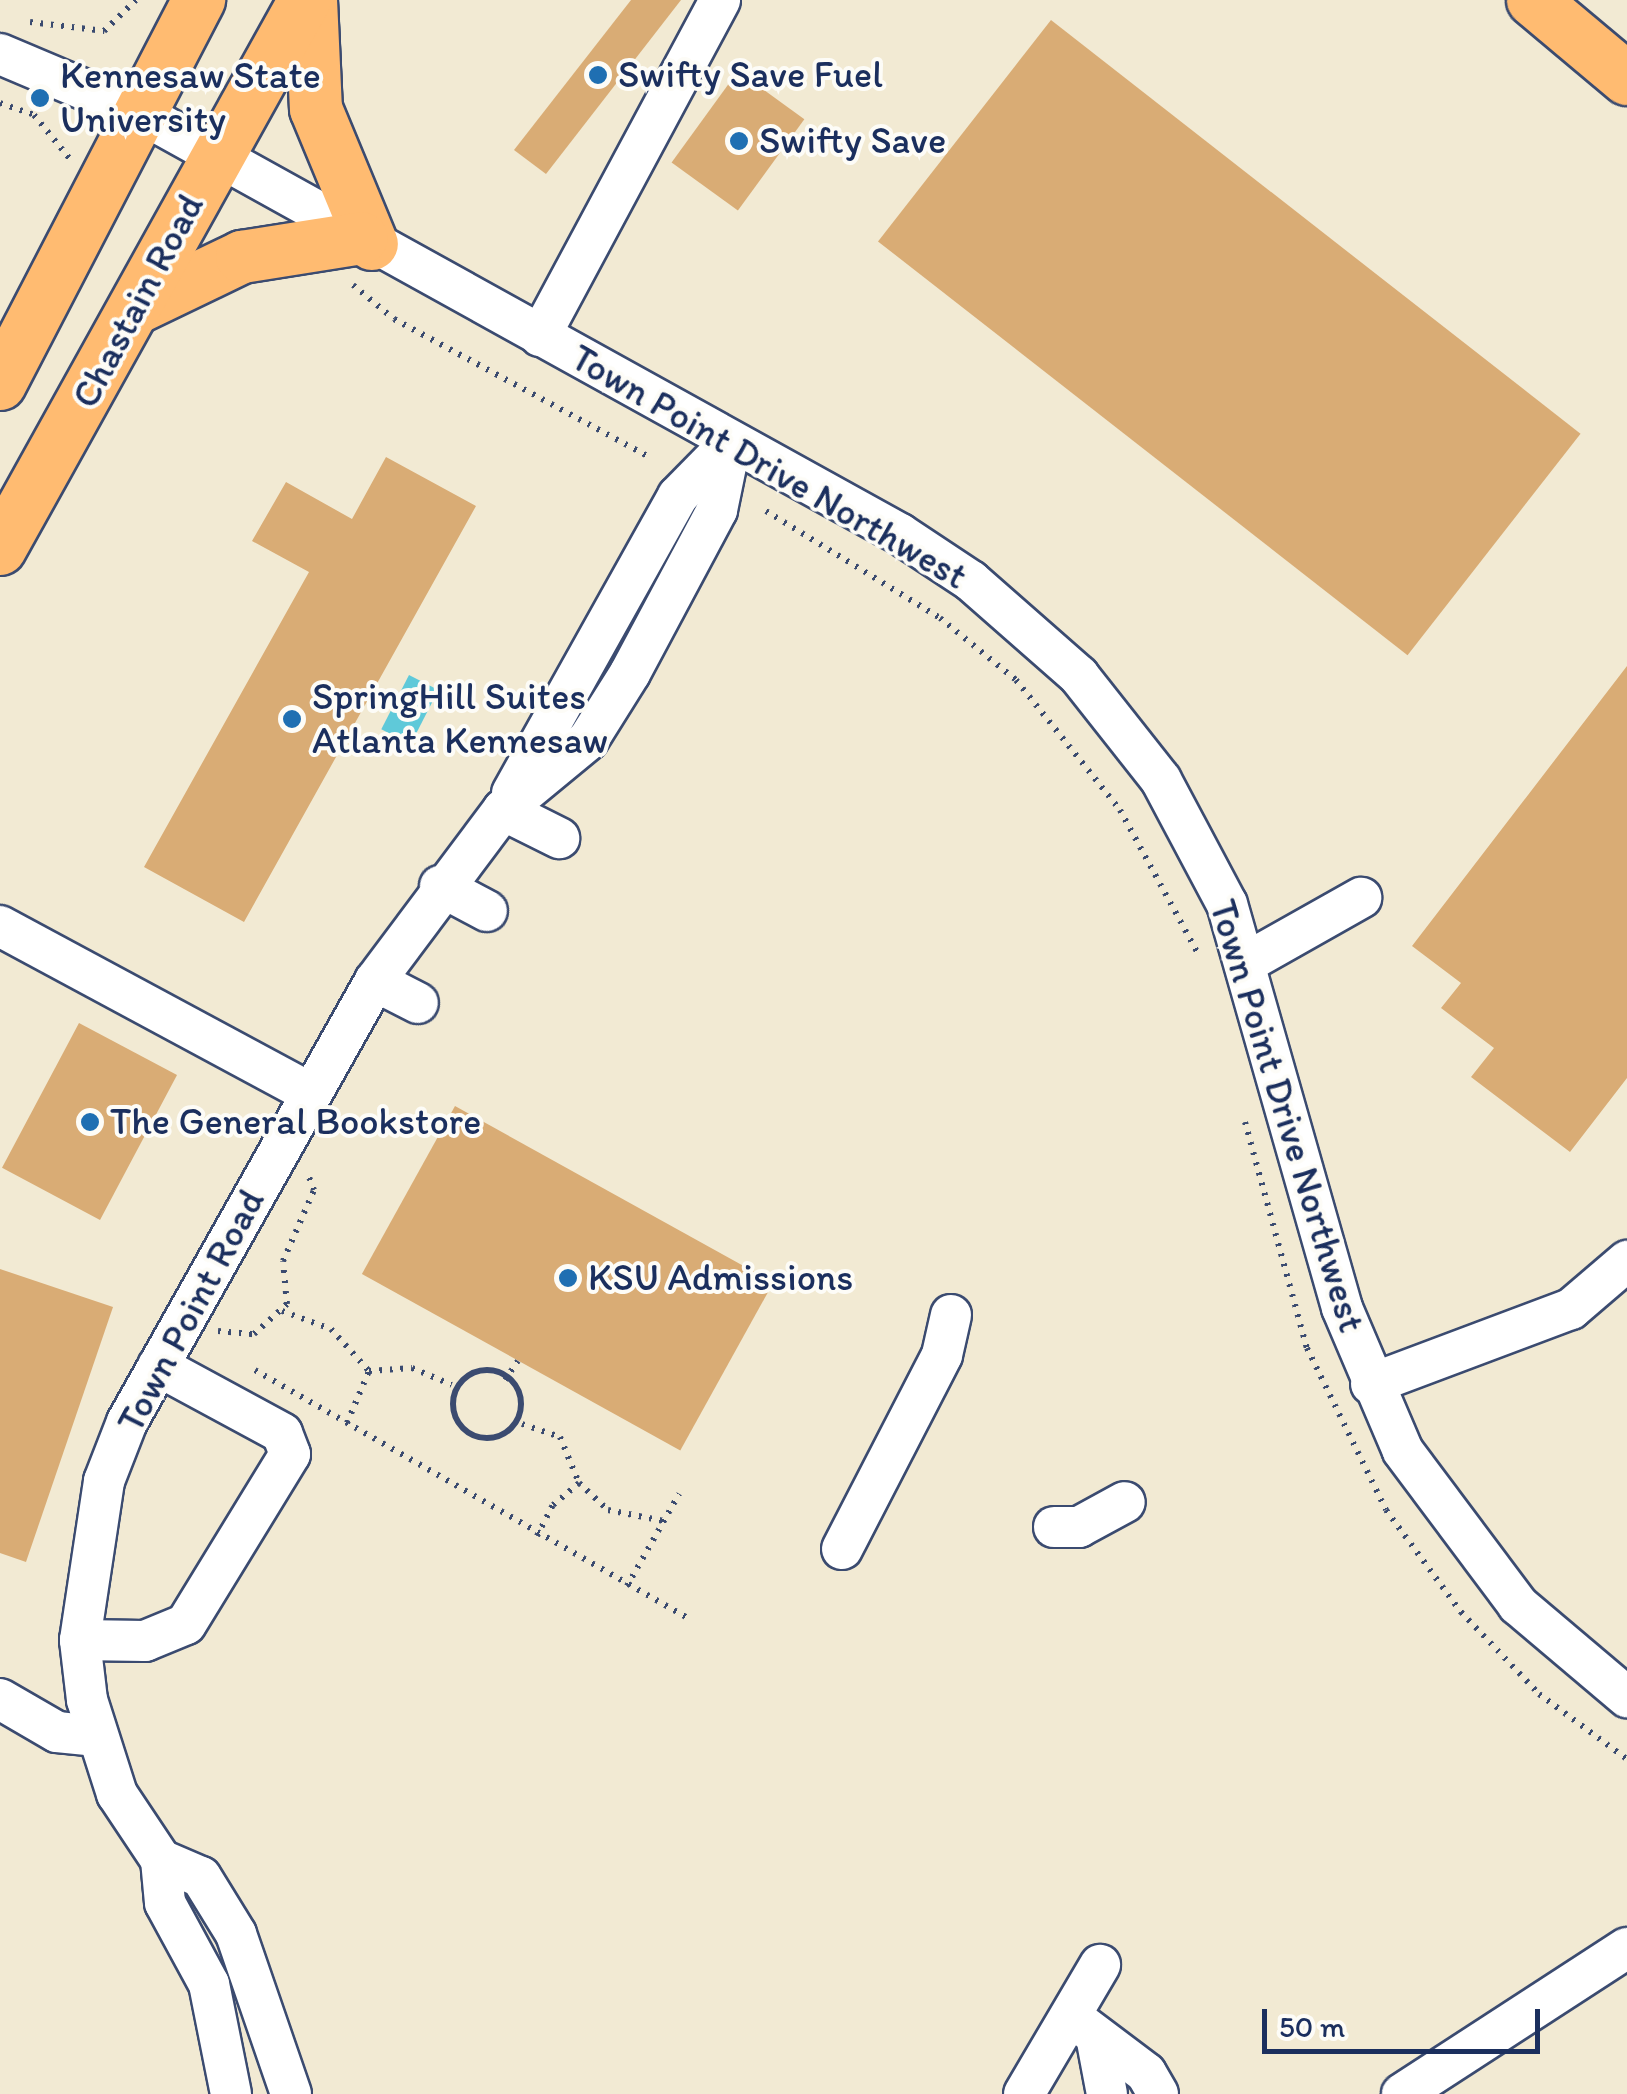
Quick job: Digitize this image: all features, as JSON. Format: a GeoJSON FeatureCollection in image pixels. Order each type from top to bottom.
{"type":"FeatureCollection","features":[{"type":"Feature","properties":{"kind":"main road"},"geometry":{"type":"LineString","coordinates":[[0,384],[200,0]]}},
{"type":"Feature","properties":{"kind":"main road"},"geometry":{"type":"LineString","coordinates":[[136,308],[242,257],[358,252],[316,109],[308,0]]}},
{"type":"Feature","properties":{"kind":"main road","name":"Chastain Road"},"geometry":{"type":"LineString","coordinates":[[0,549],[136,308],[216,156],[308,0]]}},
{"type":"Feature","properties":{"kind":"main road"},"geometry":{"type":"LineString","coordinates":[[1533,0],[1627,79]]}},
{"type":"Feature","properties":{"kind":"street"},"geometry":{"type":"LineString","coordinates":[[540,336],[720,0]]}},
{"type":"Feature","properties":{"kind":"street","name":"Town Point Drive Northwest"},"geometry":{"type":"LineString","coordinates":[[7,35],[216,156],[358,252],[540,336],[937,557],[1079,676],[1161,780],[1249,961],[1370,1384],[1420,1479],[1476,1559],[1562,1648],[1627,1697]]}},
{"type":"Feature","properties":{"kind":"street","name":"Town Point Road"},"geometry":{"type":"LineString","coordinates":[[231,2094],[218,2012],[165,1903],[161,1860],[117,1794],[95,1736],[80,1640],[90,1528],[158,1366],[375,981],[440,886],[503,810],[678,496],[731,442]]}},
{"type":"Feature","properties":{"kind":"street"},"geometry":{"type":"LineString","coordinates":[[503,810],[559,838]]}},
{"type":"Feature","properties":{"kind":"street"},"geometry":{"type":"LineString","coordinates":[[440,886],[487,912]]}},
{"type":"Feature","properties":{"kind":"street"},"geometry":{"type":"LineString","coordinates":[[1249,961],[1361,898]]}},
{"type":"Feature","properties":{"kind":"street"},"geometry":{"type":"LineString","coordinates":[[0,926],[310,1092]]}},
{"type":"Feature","properties":{"kind":"street"},"geometry":{"type":"LineString","coordinates":[[375,981],[418,1003]]}},
{"type":"Feature","properties":{"kind":"street"},"geometry":{"type":"LineString","coordinates":[[1370,1384],[1571,1309],[1627,1262]]}},
{"type":"Feature","properties":{"kind":"street"},"geometry":{"type":"LineString","coordinates":[[842,1548],[942,1355],[951,1315]]}},
{"type":"Feature","properties":{"kind":"street"},"geometry":{"type":"LineString","coordinates":[[80,1640],[145,1641],[186,1624],[290,1454],[282,1433],[158,1366]]}},
{"type":"Feature","properties":{"kind":"street"},"geometry":{"type":"LineString","coordinates":[[1054,1527],[1079,1527],[1125,1502]]}},
{"type":"Feature","properties":{"kind":"street"},"geometry":{"type":"LineString","coordinates":[[0,1699],[57,1732],[95,1736]]}},
{"type":"Feature","properties":{"kind":"street","name":"Town Point Road"},"geometry":{"type":"LineString","coordinates":[[161,1860],[200,1877],[220,1905],[291,2094]]}},
{"type":"Feature","properties":{"kind":"street"},"geometry":{"type":"LineString","coordinates":[[1402,2094],[1627,1948]]}},
{"type":"Feature","properties":{"kind":"street"},"geometry":{"type":"LineString","coordinates":[[1024,2094],[1084,2027],[1100,1965]]}},
{"type":"Feature","properties":{"kind":"street"},"geometry":{"type":"LineString","coordinates":[[1084,2027],[1106,2094]]}},
{"type":"Feature","properties":{"kind":"street"},"geometry":{"type":"LineString","coordinates":[[1084,2027],[1158,2094]]}},
{"type":"Feature","properties":{"kind":"path"},"geometry":{"type":"LineString","coordinates":[[7,35],[104,31],[136,0]]}},
{"type":"Feature","properties":{"kind":"path"},"geometry":{"type":"LineString","coordinates":[[0,104],[34,114],[66,157]]}},
{"type":"Feature","properties":{"kind":"path"},"geometry":{"type":"LineString","coordinates":[[358,252],[394,319],[650,458]]}},
{"type":"Feature","properties":{"kind":"path"},"geometry":{"type":"LineString","coordinates":[[766,510],[940,618],[1016,680],[1120,810],[1200,964]]}},
{"type":"Feature","properties":{"kind":"path"},"geometry":{"type":"LineString","coordinates":[[1242,1107],[1308,1348],[1386,1510],[1461,1612],[1539,1694],[1627,1759]]}},
{"type":"Feature","properties":{"kind":"path"},"geometry":{"type":"LineString","coordinates":[[188,1312],[229,1339],[254,1334],[282,1311],[286,1244],[314,1179],[275,1155]]}},
{"type":"Feature","properties":{"kind":"path"},"geometry":{"type":"LineString","coordinates":[[282,1311],[332,1329],[368,1371]]}},
{"type":"Feature","properties":{"kind":"path"},"geometry":{"type":"LineString","coordinates":[[505,1380],[518,1361]]}},
{"type":"Feature","properties":{"kind":"path"},"geometry":{"type":"LineString","coordinates":[[368,1371],[412,1368],[452,1385]]}},
{"type":"Feature","properties":{"kind":"path"},"geometry":{"type":"LineString","coordinates":[[255,1370],[537,1536],[691,1620]]}},
{"type":"Feature","properties":{"kind":"path"},"geometry":{"type":"LineString","coordinates":[[347,1424],[368,1371]]}},
{"type":"Feature","properties":{"kind":"path"},"geometry":{"type":"LineString","coordinates":[[452,1385],[476,1371],[505,1380],[520,1396],[522,1424]]}},
{"type":"Feature","properties":{"kind":"path"},"geometry":{"type":"LineString","coordinates":[[452,1385],[454,1414],[472,1431],[504,1434],[522,1424],[560,1437],[580,1482],[608,1510],[664,1521]]}},
{"type":"Feature","properties":{"kind":"path"},"geometry":{"type":"LineString","coordinates":[[537,1536],[580,1482]]}},
{"type":"Feature","properties":{"kind":"path"},"geometry":{"type":"LineString","coordinates":[[627,1586],[679,1494]]}},
{"type":"Feature","properties":{"kind":"water"},"geometry":{"type":"Polygon","coordinates":[[[409,675],[438,690],[411,744],[381,729],[409,675]]]}},
{"type":"Feature","properties":{"kind":"building","name":"Swifty Save Fuel"},"geometry":{"type":"Polygon","coordinates":[[[631,0],[681,0],[546,174],[514,150],[631,0]]]}},
{"type":"Feature","properties":{"kind":"building"},"geometry":{"type":"Polygon","coordinates":[[[1051,20],[1581,434],[1408,655],[878,241],[1051,20]]]}},
{"type":"Feature","properties":{"kind":"building","name":"Swifty Save"},"geometry":{"type":"Polygon","coordinates":[[[738,71],[804,119],[738,211],[672,162],[738,71]]]}},
{"type":"Feature","properties":{"kind":"building","name":"SpringHill Suites Atlanta Kennesaw"},"geometry":{"type":"Polygon","coordinates":[[[386,457],[476,506],[244,922],[144,867],[309,572],[252,541],[286,482],[352,519],[386,457]]]}},
{"type":"Feature","properties":{"kind":"building"},"geometry":{"type":"Polygon","coordinates":[[[1627,666],[1627,1078],[1570,1152],[1471,1077],[1494,1048],[1441,1008],[1461,983],[1412,946],[1627,666]]]}},
{"type":"Feature","properties":{"kind":"building","name":"The General Bookstore"},"geometry":{"type":"Polygon","coordinates":[[[79,1023],[177,1075],[100,1220],[2,1168],[79,1023]]]}},
{"type":"Feature","properties":{"kind":"building","name":"KSU Admissions"},"geometry":{"type":"Polygon","coordinates":[[[455,1106],[773,1282],[680,1450],[362,1274],[455,1106]]]}},
{"type":"Feature","properties":{"kind":"building"},"geometry":{"type":"Polygon","coordinates":[[[0,1269],[113,1307],[26,1562],[0,1553],[0,1269]]]}},
{"type":"Feature","properties":{"kind":"place","name":"Swifty Save Fuel"},"geometry":{"type":"Point","coordinates":[598,75]}},
{"type":"Feature","properties":{"kind":"place","name":"Kennesaw State University"},"geometry":{"type":"Point","coordinates":[40,98]}},
{"type":"Feature","properties":{"kind":"place","name":"Swifty Save"},"geometry":{"type":"Point","coordinates":[739,141]}},
{"type":"Feature","properties":{"kind":"place","name":"SpringHill Suites Atlanta Kennesaw"},"geometry":{"type":"Point","coordinates":[292,719]}},
{"type":"Feature","properties":{"kind":"place","name":"The General Bookstore"},"geometry":{"type":"Point","coordinates":[90,1122]}},
{"type":"Feature","properties":{"kind":"place","name":"KSU Admissions"},"geometry":{"type":"Point","coordinates":[568,1278]}}]}
